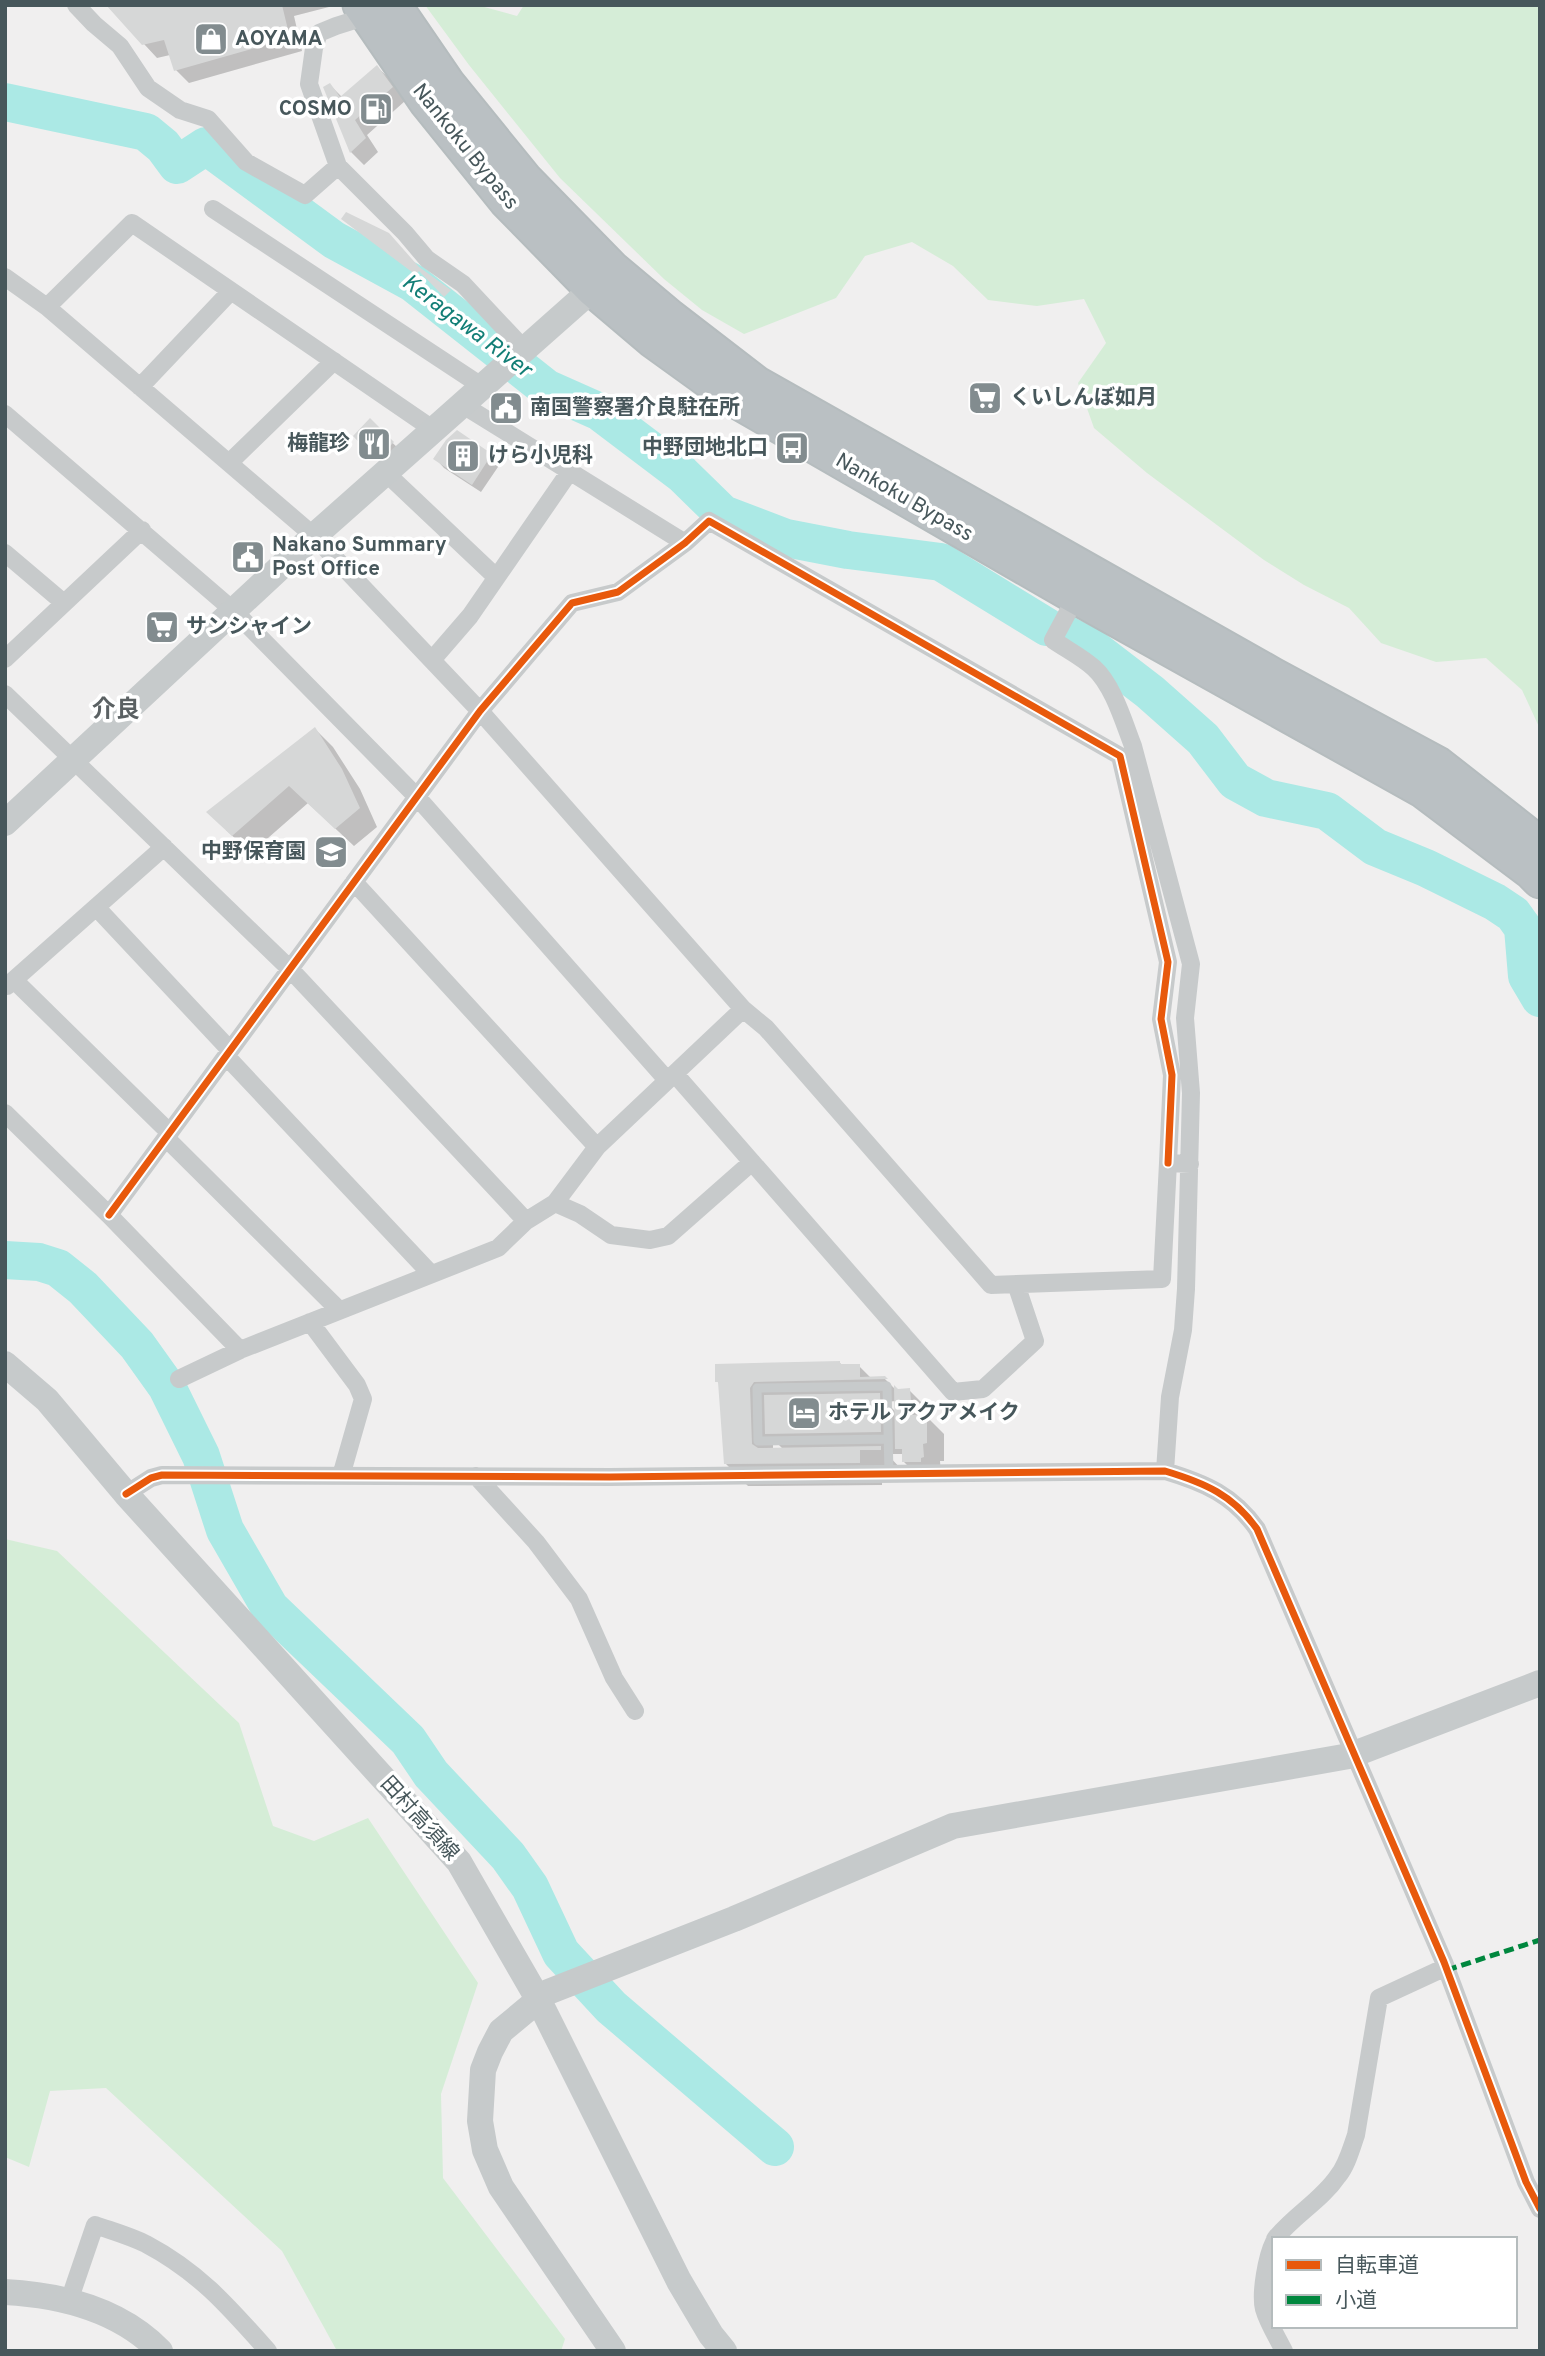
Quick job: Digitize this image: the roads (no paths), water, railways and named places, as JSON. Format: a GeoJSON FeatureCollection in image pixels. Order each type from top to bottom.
{"type":"FeatureCollection","features":[{"type":"Feature","properties":{"kind":"highway","name":"Nankoku Bypass"},"geometry":{"type":"LineString","coordinates":[[379,9],[427,103],[506,201],[603,280],[669,316],[756,383],[1273,675],[1438,764],[1540,844]]}},
{"type":"Feature","properties":{"kind":"highway","name":"Nankoku Bypass"},"geometry":{"type":"LineString","coordinates":[[603,280],[652,340],[738,402],[1076,597],[1422,790],[1540,881]]}},
{"type":"Feature","properties":{"kind":"street"},"geometry":{"type":"LineString","coordinates":[[76,5],[120,46],[148,88],[180,110],[208,119],[246,162],[304,195],[338,166]]}},
{"type":"Feature","properties":{"kind":"street"},"geometry":{"type":"LineString","coordinates":[[379,9],[319,33],[314,48],[309,83],[338,166],[427,259],[463,285],[506,366]]}},
{"type":"Feature","properties":{"kind":"street"},"geometry":{"type":"LineString","coordinates":[[213,209],[506,366]]}},
{"type":"Feature","properties":{"kind":"street"},"geometry":{"type":"LineString","coordinates":[[47,307],[132,223],[434,430]]}},
{"type":"Feature","properties":{"kind":"street"},"geometry":{"type":"LineString","coordinates":[[5,822],[314,536],[603,280]]}},
{"type":"Feature","properties":{"kind":"street"},"geometry":{"type":"LineString","coordinates":[[9,287],[47,307],[314,536],[480,711],[743,1009],[766,1028],[991,1285],[1162,1279],[1172,1075],[1161,1019],[1168,962],[1120,757],[709,521],[685,543],[618,592],[572,603],[480,711],[109,1216]]}},
{"type":"Feature","properties":{"kind":"street"},"geometry":{"type":"LineString","coordinates":[[140,387],[231,291]]}},
{"type":"Feature","properties":{"kind":"street"},"geometry":{"type":"LineString","coordinates":[[229,463],[334,362]]}},
{"type":"Feature","properties":{"kind":"street"},"geometry":{"type":"LineString","coordinates":[[463,405],[685,543]]}},
{"type":"Feature","properties":{"kind":"street"},"geometry":{"type":"LineString","coordinates":[[5,414],[234,611],[418,797],[671,1077],[752,1162],[954,1392],[983,1389],[1035,1341],[1016,1284]]}},
{"type":"Feature","properties":{"kind":"street"},"geometry":{"type":"LineString","coordinates":[[432,660],[470,616],[570,471]]}},
{"type":"Feature","properties":{"kind":"street"},"geometry":{"type":"LineString","coordinates":[[386,473],[496,578]]}},
{"type":"Feature","properties":{"kind":"street"},"geometry":{"type":"LineString","coordinates":[[5,659],[142,530]]}},
{"type":"Feature","properties":{"kind":"street"},"geometry":{"type":"LineString","coordinates":[[5,553],[64,603]]}},
{"type":"Feature","properties":{"kind":"street"},"geometry":{"type":"LineString","coordinates":[[1076,597],[1053,640],[1095,668],[1106,683],[1119,711],[1133,746],[1191,964],[1185,1018],[1191,1093],[1183,1330],[1170,1397],[1166,1471]]}},
{"type":"Feature","properties":{"kind":"street"},"geometry":{"type":"LineString","coordinates":[[5,694],[290,969],[526,1221]]}},
{"type":"Feature","properties":{"kind":"street"},"geometry":{"type":"LineString","coordinates":[[164,847],[10,984],[168,1135],[340,1310]]}},
{"type":"Feature","properties":{"kind":"street"},"geometry":{"type":"LineString","coordinates":[[354,882],[597,1147]]}},
{"type":"Feature","properties":{"kind":"street"},"geometry":{"type":"LineString","coordinates":[[96,907],[431,1274]]}},
{"type":"Feature","properties":{"kind":"street"},"geometry":{"type":"LineString","coordinates":[[179,1378],[240,1350],[498,1248],[526,1221],[555,1203],[597,1147],[743,1009]]}},
{"type":"Feature","properties":{"kind":"street"},"geometry":{"type":"LineString","coordinates":[[9,1124],[109,1216],[240,1350]]}},
{"type":"Feature","properties":{"kind":"street"},"geometry":{"type":"LineString","coordinates":[[555,1203],[580,1214],[611,1235],[650,1240],[668,1236],[752,1162]]}},
{"type":"Feature","properties":{"kind":"street"},"geometry":{"type":"LineString","coordinates":[[1168,1163],[1190,1164]]}},
{"type":"Feature","properties":{"kind":"street"},"geometry":{"type":"LineString","coordinates":[[310,1322],[357,1385],[363,1399],[341,1476]]}},
{"type":"Feature","properties":{"kind":"street","name":"田村高須線"},"geometry":{"type":"LineString","coordinates":[[5,1364],[47,1400],[126,1494],[459,1862],[538,1999],[679,2281],[710,2334],[724,2351]]}},
{"type":"Feature","properties":{"kind":"street"},"geometry":{"type":"LineString","coordinates":[[126,1494],[156,1476],[207,1475],[476,1476],[1166,1471],[1201,1483],[1226,1496],[1244,1511],[1257,1530],[1446,1967],[1526,2182],[1540,2209]]}},
{"type":"Feature","properties":{"kind":"street"},"geometry":{"type":"LineString","coordinates":[[476,1476],[536,1542],[579,1599],[614,1678],[635,1711]]}},
{"type":"Feature","properties":{"kind":"street"},"geometry":{"type":"LineString","coordinates":[[613,2351],[501,2187],[485,2150],[480,2120],[483,2070],[501,2031],[538,1999],[567,1983],[734,1919],[953,1826],[1355,1754],[1540,1683]]}},
{"type":"Feature","properties":{"kind":"street"},"geometry":{"type":"LineString","coordinates":[[1277,2237],[1340,2175],[1349,2155],[1356,2136],[1379,1998],[1446,1967]]}},
{"type":"Feature","properties":{"kind":"street"},"geometry":{"type":"LineString","coordinates":[[69,2301],[96,2225],[145,2244],[187,2269],[216,2292],[268,2351]]}},
{"type":"Feature","properties":{"kind":"street"},"geometry":{"type":"LineString","coordinates":[[1272,2246],[1262,2300],[1272,2326]]}},
{"type":"Feature","properties":{"kind":"street"},"geometry":{"type":"LineString","coordinates":[[5,2292],[52,2296],[69,2301],[111,2317],[149,2340],[160,2351]]}},
{"type":"Feature","properties":{"kind":"street"},"geometry":{"type":"LineString","coordinates":[[1273,2328],[1284,2351]]}},
{"type":"Feature","properties":{"kind":"lane"},"geometry":{"type":"LineString","coordinates":[[888,1439],[758,1441],[757,1388],[887,1386],[889,1474]]}},
{"type":"Feature","properties":{"kind":"waterway","name":"Keragawa River"},"geometry":{"type":"LineString","coordinates":[[5,102],[146,132],[163,146],[177,165],[206,146],[334,240],[413,283],[546,388],[600,412],[682,474],[723,514],[786,538],[848,550],[941,562],[1047,627]]}},
{"type":"Feature","properties":{"kind":"waterway","name":"Keragawa River"},"geometry":{"type":"LineString","coordinates":[[1065,634],[1094,649],[1150,692],[1203,739],[1235,781],[1266,798],[1327,811],[1375,847],[1426,868],[1495,902],[1513,914],[1523,928],[1527,976],[1540,998]]}},
{"type":"Feature","properties":{"kind":"waterway"},"geometry":{"type":"LineString","coordinates":[[5,1260],[39,1262],[58,1268],[83,1288],[137,1345],[167,1387],[201,1456],[225,1530],[270,1608],[408,1740],[431,1774],[508,1856],[530,1887],[561,1953],[611,2007],[775,2147]]}},
{"type":"Feature","properties":{"kind":"place","name":"AOYAMA"},"geometry":{"type":"Point","coordinates":[211,39]}},
{"type":"Feature","properties":{"kind":"place","name":"COSMO"},"geometry":{"type":"Point","coordinates":[376,109]}},
{"type":"Feature","properties":{"kind":"place","name":"くいしんぼ如月"},"geometry":{"type":"Point","coordinates":[985,398]}},
{"type":"Feature","properties":{"kind":"place","name":"南国警察署介良駐在所"},"geometry":{"type":"Point","coordinates":[506,408]}},
{"type":"Feature","properties":{"kind":"place","name":"梅龍珍"},"geometry":{"type":"Point","coordinates":[374,444]}},
{"type":"Feature","properties":{"kind":"place","name":"中野団地北口"},"geometry":{"type":"Point","coordinates":[792,448]}},
{"type":"Feature","properties":{"kind":"place","name":"けら小児科"},"geometry":{"type":"Point","coordinates":[463,456]}},
{"type":"Feature","properties":{"kind":"place","name":"Nakano Summary Post Office"},"geometry":{"type":"Point","coordinates":[248,557]}},
{"type":"Feature","properties":{"kind":"place","name":"サンシャイン"},"geometry":{"type":"Point","coordinates":[162,627]}},
{"type":"Feature","properties":{"kind":"place","name":"中野保育園"},"geometry":{"type":"Point","coordinates":[331,852]}},
{"type":"Feature","properties":{"kind":"place","name":"ホテル アクアメイク"},"geometry":{"type":"Point","coordinates":[804,1413]}},
{"type":"Feature","properties":{"kind":"district","name":"介良"},"geometry":{"type":"Point","coordinates":[116,711]}}]}
